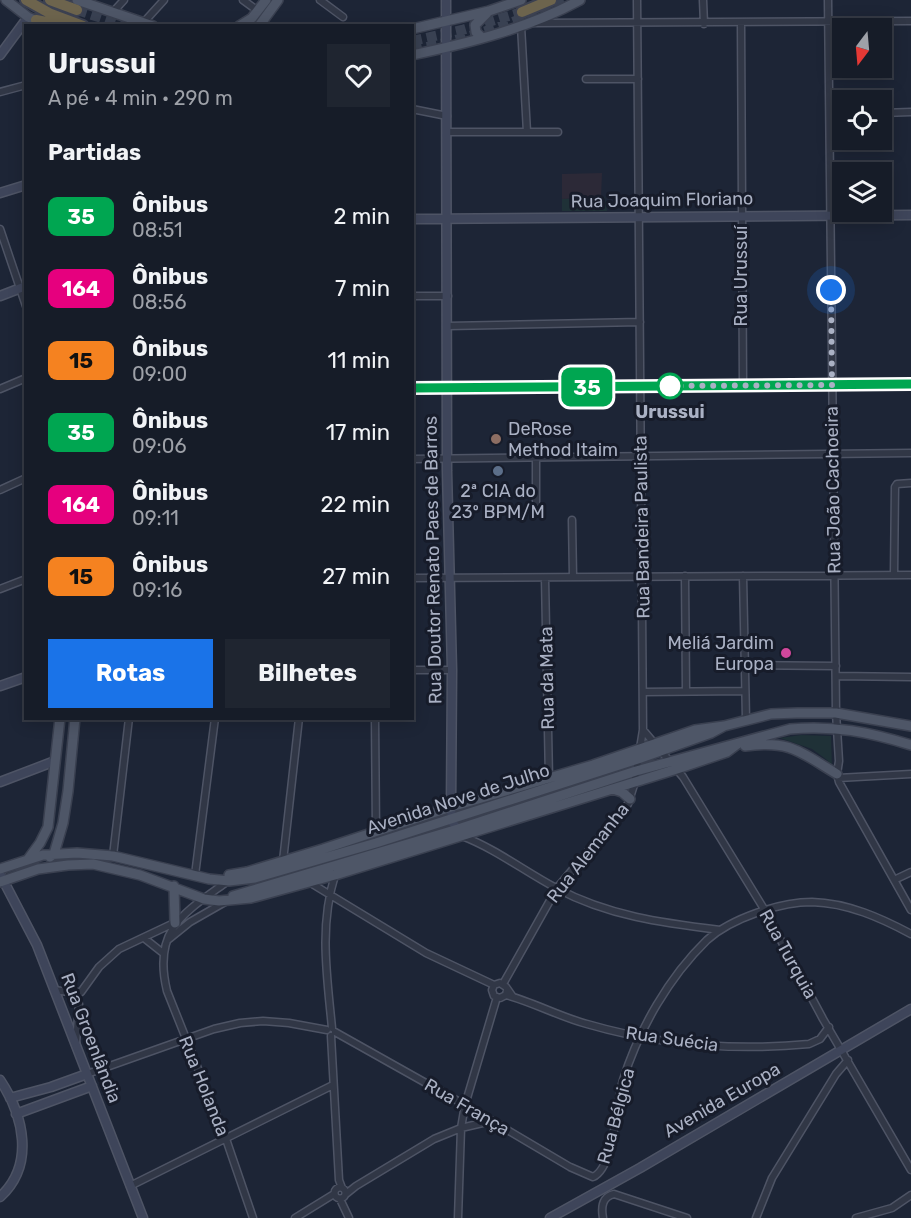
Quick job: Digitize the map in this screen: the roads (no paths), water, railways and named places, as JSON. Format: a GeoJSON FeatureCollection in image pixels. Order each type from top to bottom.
{"type":"FeatureCollection","features":[{"type":"Feature","properties":{"kind":"highway"},"geometry":{"type":"LineString","coordinates":[[26,0],[51,14],[78,24]]}},
{"type":"Feature","properties":{"kind":"highway"},"geometry":{"type":"LineString","coordinates":[[50,0],[77,5]]}},
{"type":"Feature","properties":{"kind":"highway"},"geometry":{"type":"LineString","coordinates":[[522,12],[551,0]]}},
{"type":"Feature","properties":{"kind":"highway"},"geometry":{"type":"LineString","coordinates":[[32,19],[57,24]]}},
{"type":"Feature","properties":{"kind":"main road"},"geometry":{"type":"LineString","coordinates":[[6,0],[32,19],[44,24]]}},
{"type":"Feature","properties":{"kind":"main road"},"geometry":{"type":"LineString","coordinates":[[252,18],[266,0]]}},
{"type":"Feature","properties":{"kind":"main road"},"geometry":{"type":"LineString","coordinates":[[260,24],[278,0]]}},
{"type":"Feature","properties":{"kind":"main road"},"geometry":{"type":"LineString","coordinates":[[414,29],[489,11],[521,0]]}},
{"type":"Feature","properties":{"kind":"main road"},"geometry":{"type":"LineString","coordinates":[[414,55],[446,48],[525,25],[580,0]]}},
{"type":"Feature","properties":{"kind":"main road"},"geometry":{"type":"LineString","coordinates":[[77,5],[113,12],[148,24]]}},
{"type":"Feature","properties":{"kind":"main road"},"geometry":{"type":"LineString","coordinates":[[482,38],[476,32],[475,25],[489,11]]}},
{"type":"Feature","properties":{"kind":"main road","name":"Avenida Nove de Julho"},"geometry":{"type":"LineString","coordinates":[[196,875],[235,874],[283,861],[658,748],[695,730],[724,726],[746,719],[771,714],[836,713],[911,726]]}},
{"type":"Feature","properties":{"kind":"main road"},"geometry":{"type":"LineString","coordinates":[[29,858],[48,827],[60,720]]}},
{"type":"Feature","properties":{"kind":"main road"},"geometry":{"type":"LineString","coordinates":[[38,869],[54,854],[58,838],[68,791],[75,720]]}},
{"type":"Feature","properties":{"kind":"main road","name":"Avenida Nove de Julho"},"geometry":{"type":"LineString","coordinates":[[1,879],[38,869],[93,864],[116,868],[174,886],[204,899],[226,901],[251,898],[334,875],[459,832],[790,729],[813,727],[858,730],[911,745]]}},
{"type":"Feature","properties":{"kind":"main road"},"geometry":{"type":"LineString","coordinates":[[736,745],[788,746],[810,756],[837,776]]}},
{"type":"Feature","properties":{"kind":"main road","name":"Avenida Nove de Julho"},"geometry":{"type":"LineString","coordinates":[[0,870],[29,858],[77,853],[113,856],[209,879],[229,880],[270,874],[549,779],[639,754]]}},
{"type":"Feature","properties":{"kind":"main road","name":"Avenida Nove de Julho"},"geometry":{"type":"LineString","coordinates":[[226,901],[244,892],[459,832],[474,831],[613,789],[635,776]]}},
{"type":"Feature","properties":{"kind":"main road"},"geometry":{"type":"LineString","coordinates":[[613,789],[622,792],[630,799]]}},
{"type":"Feature","properties":{"kind":"main road"},"geometry":{"type":"LineString","coordinates":[[58,838],[77,853]]}},
{"type":"Feature","properties":{"kind":"main road"},"geometry":{"type":"LineString","coordinates":[[174,886],[175,923]]}},
{"type":"Feature","properties":{"kind":"street"},"geometry":{"type":"LineString","coordinates":[[113,12],[124,0]]}},
{"type":"Feature","properties":{"kind":"street"},"geometry":{"type":"LineString","coordinates":[[148,24],[164,0]]}},
{"type":"Feature","properties":{"kind":"street"},"geometry":{"type":"LineString","coordinates":[[243,0],[252,18]]}},
{"type":"Feature","properties":{"kind":"street"},"geometry":{"type":"LineString","coordinates":[[320,0],[343,17]]}},
{"type":"Feature","properties":{"kind":"street","name":"Rua Doutor Renato Paes de Barros"},"geometry":{"type":"LineString","coordinates":[[446,0],[449,578],[452,670],[451,812]]}},
{"type":"Feature","properties":{"kind":"street","name":"Rua Bandeira Paulista"},"geometry":{"type":"LineString","coordinates":[[637,0],[643,577],[643,730],[639,754]]}},
{"type":"Feature","properties":{"kind":"street"},"geometry":{"type":"LineString","coordinates":[[703,0],[704,24]]}},
{"type":"Feature","properties":{"kind":"street","name":"Rua João Cachoeira"},"geometry":{"type":"LineString","coordinates":[[828,0],[834,575],[839,761],[837,776]]}},
{"type":"Feature","properties":{"kind":"street"},"geometry":{"type":"LineString","coordinates":[[28,24],[32,19]]}},
{"type":"Feature","properties":{"kind":"street"},"geometry":{"type":"LineString","coordinates":[[526,132],[525,25],[911,21]]}},
{"type":"Feature","properties":{"kind":"street","name":"Rua Urussuí"},"geometry":{"type":"LineString","coordinates":[[741,23],[743,386]]}},
{"type":"Feature","properties":{"kind":"street"},"geometry":{"type":"LineString","coordinates":[[0,55],[24,28]]}},
{"type":"Feature","properties":{"kind":"street"},"geometry":{"type":"LineString","coordinates":[[586,79],[638,80]]}},
{"type":"Feature","properties":{"kind":"street"},"geometry":{"type":"LineString","coordinates":[[0,92],[24,86]]}},
{"type":"Feature","properties":{"kind":"street"},"geometry":{"type":"LineString","coordinates":[[414,109],[447,116]]}},
{"type":"Feature","properties":{"kind":"street"},"geometry":{"type":"LineString","coordinates":[[892,113],[911,112]]}},
{"type":"Feature","properties":{"kind":"street"},"geometry":{"type":"LineString","coordinates":[[447,132],[558,132]]}},
{"type":"Feature","properties":{"kind":"street"},"geometry":{"type":"LineString","coordinates":[[0,193],[24,186]]}},
{"type":"Feature","properties":{"kind":"street","name":"Rua Joaquim Floriano"},"geometry":{"type":"LineString","coordinates":[[414,219],[911,215]]}},
{"type":"Feature","properties":{"kind":"street"},"geometry":{"type":"LineString","coordinates":[[0,229],[23,287],[0,296]]}},
{"type":"Feature","properties":{"kind":"street"},"geometry":{"type":"LineString","coordinates":[[414,296],[448,296]]}},
{"type":"Feature","properties":{"kind":"street"},"geometry":{"type":"LineString","coordinates":[[448,326],[640,322]]}},
{"type":"Feature","properties":{"kind":"street"},"geometry":{"type":"LineString","coordinates":[[0,389],[24,379]]}},
{"type":"Feature","properties":{"kind":"street"},"geometry":{"type":"LineString","coordinates":[[414,388],[911,384]]}},
{"type":"Feature","properties":{"kind":"street"},"geometry":{"type":"LineString","coordinates":[[414,459],[911,453]]}},
{"type":"Feature","properties":{"kind":"street"},"geometry":{"type":"LineString","coordinates":[[536,458],[536,511]]}},
{"type":"Feature","properties":{"kind":"street"},"geometry":{"type":"LineString","coordinates":[[0,490],[24,479]]}},
{"type":"Feature","properties":{"kind":"street"},"geometry":{"type":"LineString","coordinates":[[894,575],[895,488],[897,484],[911,483]]}},
{"type":"Feature","properties":{"kind":"street"},"geometry":{"type":"LineString","coordinates":[[572,520],[573,577]]}},
{"type":"Feature","properties":{"kind":"street"},"geometry":{"type":"LineString","coordinates":[[414,578],[911,575]]}},
{"type":"Feature","properties":{"kind":"street"},"geometry":{"type":"LineString","coordinates":[[685,576],[686,692]]}},
{"type":"Feature","properties":{"kind":"street"},"geometry":{"type":"LineString","coordinates":[[743,576],[746,719]]}},
{"type":"Feature","properties":{"kind":"street","name":"Rua da Mata"},"geometry":{"type":"LineString","coordinates":[[545,578],[549,779]]}},
{"type":"Feature","properties":{"kind":"street"},"geometry":{"type":"LineString","coordinates":[[0,590],[24,580]]}},
{"type":"Feature","properties":{"kind":"street"},"geometry":{"type":"LineString","coordinates":[[745,665],[836,666]]}},
{"type":"Feature","properties":{"kind":"street"},"geometry":{"type":"LineString","coordinates":[[414,670],[452,670]]}},
{"type":"Feature","properties":{"kind":"street"},"geometry":{"type":"LineString","coordinates":[[836,676],[911,677]]}},
{"type":"Feature","properties":{"kind":"street"},"geometry":{"type":"LineString","coordinates":[[0,686],[24,678]]}},
{"type":"Feature","properties":{"kind":"street"},"geometry":{"type":"LineString","coordinates":[[643,692],[745,691]]}},
{"type":"Feature","properties":{"kind":"street"},"geometry":{"type":"LineString","coordinates":[[113,856],[129,720]]}},
{"type":"Feature","properties":{"kind":"street"},"geometry":{"type":"LineString","coordinates":[[196,875],[215,720]]}},
{"type":"Feature","properties":{"kind":"street"},"geometry":{"type":"LineString","coordinates":[[283,861],[299,720]]}},
{"type":"Feature","properties":{"kind":"street"},"geometry":{"type":"LineString","coordinates":[[375,720],[376,832]]}},
{"type":"Feature","properties":{"kind":"street"},"geometry":{"type":"LineString","coordinates":[[643,730],[658,748]]}},
{"type":"Feature","properties":{"kind":"street","name":"Rua Turquia"},"geometry":{"type":"LineString","coordinates":[[658,748],[674,765],[764,909],[828,1027],[911,1170]]}},
{"type":"Feature","properties":{"kind":"street","name":"Rua Alemanha"},"geometry":{"type":"LineString","coordinates":[[505,990],[557,888],[624,811],[630,799],[639,754]]}},
{"type":"Feature","properties":{"kind":"street"},"geometry":{"type":"LineString","coordinates":[[0,782],[56,761]]}},
{"type":"Feature","properties":{"kind":"street"},"geometry":{"type":"LineString","coordinates":[[911,774],[837,776],[911,910]]}},
{"type":"Feature","properties":{"kind":"street"},"geometry":{"type":"LineString","coordinates":[[451,812],[459,832],[557,888],[595,906],[638,919],[720,930]]}},
{"type":"Feature","properties":{"kind":"street"},"geometry":{"type":"LineString","coordinates":[[474,831],[480,843]]}},
{"type":"Feature","properties":{"kind":"street"},"geometry":{"type":"LineString","coordinates":[[894,880],[911,873]]}},
{"type":"Feature","properties":{"kind":"street"},"geometry":{"type":"LineString","coordinates":[[334,875],[328,895],[324,930],[339,1180],[341,1195],[349,1218]]}},
{"type":"Feature","properties":{"kind":"street","name":"Rua Groenlândia"},"geometry":{"type":"LineString","coordinates":[[1,879],[37,945],[143,1218]]}},
{"type":"Feature","properties":{"kind":"street"},"geometry":{"type":"LineString","coordinates":[[54,990],[81,992],[109,957],[129,943],[175,923],[229,880]]}},
{"type":"Feature","properties":{"kind":"street"},"geometry":{"type":"LineString","coordinates":[[309,882],[426,953],[491,986],[505,990],[497,998],[465,1105],[461,1131],[458,1218]]}},
{"type":"Feature","properties":{"kind":"street"},"geometry":{"type":"LineString","coordinates":[[166,942],[190,922],[226,901]]}},
{"type":"Feature","properties":{"kind":"street","name":"Rua Bélgica"},"geometry":{"type":"LineString","coordinates":[[600,1173],[607,1161],[621,1086],[640,1037],[659,1003],[686,964],[720,930],[764,909],[785,904],[813,902],[849,908],[883,919],[911,934]]}},
{"type":"Feature","properties":{"kind":"street","name":"Rua Holanda"},"geometry":{"type":"LineString","coordinates":[[175,923],[163,953],[167,991],[226,1139],[253,1218]]}},
{"type":"Feature","properties":{"kind":"street"},"geometry":{"type":"LineString","coordinates":[[144,938],[163,953]]}},
{"type":"Feature","properties":{"kind":"street"},"geometry":{"type":"LineString","coordinates":[[491,986],[497,998]]}},
{"type":"Feature","properties":{"kind":"street","name":"Rua Suécia"},"geometry":{"type":"LineString","coordinates":[[505,990],[514,997],[586,1024],[640,1037],[717,1046],[796,1045],[817,1041],[828,1027]]}},
{"type":"Feature","properties":{"kind":"street"},"geometry":{"type":"LineString","coordinates":[[69,992],[79,1004],[75,1043]]}},
{"type":"Feature","properties":{"kind":"street","name":"Avenida Europa"},"geometry":{"type":"LineString","coordinates":[[549,1218],[640,1168],[911,1009]]}},
{"type":"Feature","properties":{"kind":"street","name":"Rua França"},"geometry":{"type":"LineString","coordinates":[[87,1074],[214,1029],[263,1021],[290,1023],[331,1031],[584,1174],[593,1177],[600,1173]]}},
{"type":"Feature","properties":{"kind":"street"},"geometry":{"type":"LineString","coordinates":[[757,1216],[772,1178],[836,1074],[848,1060]]}},
{"type":"Feature","properties":{"kind":"street"},"geometry":{"type":"LineString","coordinates":[[10,1098],[87,1074]]}},
{"type":"Feature","properties":{"kind":"street"},"geometry":{"type":"LineString","coordinates":[[0,1080],[10,1098],[22,1138],[21,1163],[12,1184],[0,1197]]}},
{"type":"Feature","properties":{"kind":"street"},"geometry":{"type":"LineString","coordinates":[[130,1186],[333,1085]]}},
{"type":"Feature","properties":{"kind":"street"},"geometry":{"type":"LineString","coordinates":[[16,1114],[92,1086]]}},
{"type":"Feature","properties":{"kind":"street"},"geometry":{"type":"LineString","coordinates":[[295,1218],[326,1200],[341,1195],[434,1139],[447,1133],[491,1121]]}},
{"type":"Feature","properties":{"kind":"street"},"geometry":{"type":"LineString","coordinates":[[603,1218],[602,1204],[606,1197],[614,1194],[687,1218]]}},
{"type":"Feature","properties":{"kind":"street"},"geometry":{"type":"LineString","coordinates":[[858,1218],[892,1208],[911,1196]]}},
{"type":"Feature","properties":{"kind":"street"},"geometry":{"type":"LineString","coordinates":[[886,1218],[892,1208]]}},
{"type":"Feature","properties":{"kind":"tunnel"},"geometry":{"type":"LineString","coordinates":[[414,50],[490,30],[564,0]]}},
{"type":"Feature","properties":{"kind":"tunnel"},"geometry":{"type":"LineString","coordinates":[[77,10],[120,24]]}},
{"type":"Feature","properties":{"kind":"tunnel"},"geometry":{"type":"LineString","coordinates":[[414,41],[462,30],[522,12]]}},
{"type":"Feature","properties":{"kind":"place","name":"Urussui"},"geometry":{"type":"Point","coordinates":[670,386]}},
{"type":"Feature","properties":{"kind":"place","name":"DeRose Method Itaim"},"geometry":{"type":"Point","coordinates":[496,439]}},
{"type":"Feature","properties":{"kind":"place","name":"2ª CIA do 23º BPM/M"},"geometry":{"type":"Point","coordinates":[498,471]}},
{"type":"Feature","properties":{"kind":"place","name":"Meliá Jardim Europa"},"geometry":{"type":"Point","coordinates":[786,653]}}]}
